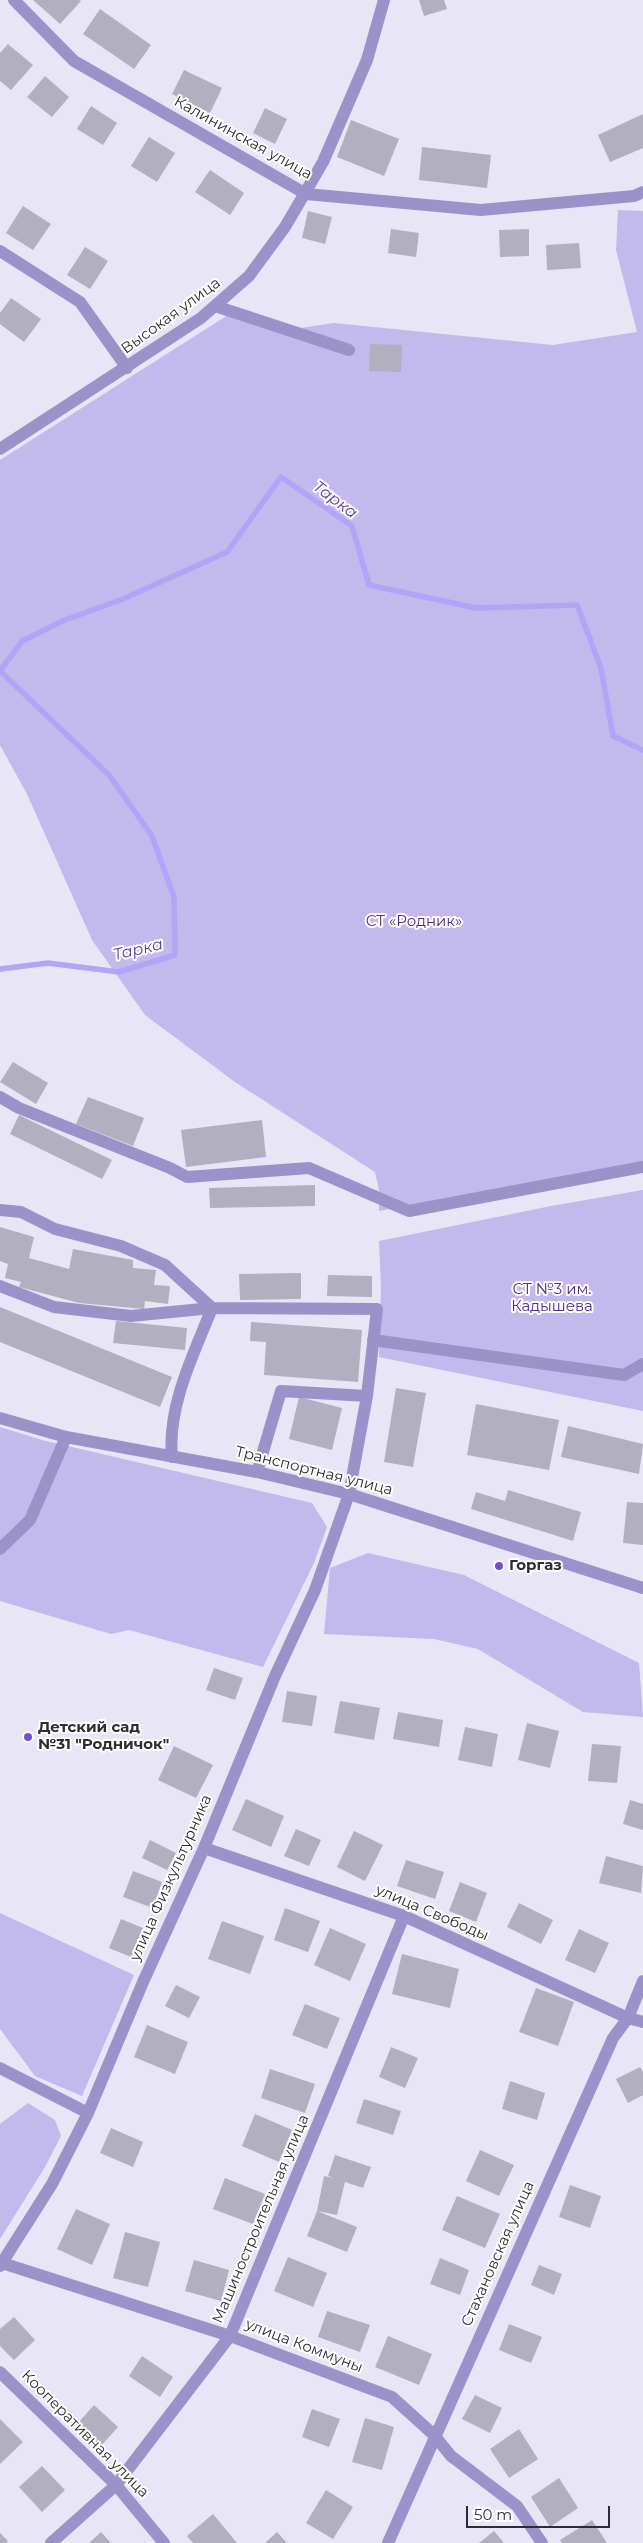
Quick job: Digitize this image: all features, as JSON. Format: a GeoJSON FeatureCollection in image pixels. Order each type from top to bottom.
{"type":"FeatureCollection","features":[{"type":"Feature","properties":{"kind":"street","name":"Калининская улица"},"geometry":{"type":"LineString","coordinates":[[14,0],[74,60],[306,194],[482,210],[634,196],[643,192]]}},
{"type":"Feature","properties":{"kind":"street","name":"Высокая улица"},"geometry":{"type":"LineString","coordinates":[[0,449],[127,368],[215,306],[249,276],[306,194],[323,162],[367,60],[384,0]]}},
{"type":"Feature","properties":{"kind":"street"},"geometry":{"type":"LineString","coordinates":[[0,251],[80,302],[127,368]]}},
{"type":"Feature","properties":{"kind":"street"},"geometry":{"type":"LineString","coordinates":[[215,306],[348,350]]}},
{"type":"Feature","properties":{"kind":"street"},"geometry":{"type":"LineString","coordinates":[[0,1097],[19,1108],[170,1168],[186,1178],[309,1168],[409,1211],[643,1167]]}},
{"type":"Feature","properties":{"kind":"street"},"geometry":{"type":"LineString","coordinates":[[0,1210],[21,1212],[55,1229],[121,1246],[165,1265],[212,1308]]}},
{"type":"Feature","properties":{"kind":"street"},"geometry":{"type":"LineString","coordinates":[[0,1286],[54,1308],[131,1316],[212,1308]]}},
{"type":"Feature","properties":{"kind":"street"},"geometry":{"type":"LineString","coordinates":[[172,1457],[170,1435],[178,1403],[212,1308]]}},
{"type":"Feature","properties":{"kind":"street","name":"улица Физкультурника"},"geometry":{"type":"LineString","coordinates":[[1,2265],[52,2184],[88,2113],[143,1982],[204,1848],[274,1676],[315,1590],[349,1494],[367,1396],[377,1309],[212,1308]]}},
{"type":"Feature","properties":{"kind":"street"},"geometry":{"type":"LineString","coordinates":[[373,1340],[624,1375],[643,1364]]}},
{"type":"Feature","properties":{"kind":"street"},"geometry":{"type":"LineString","coordinates":[[256,1472],[281,1391],[367,1396]]}},
{"type":"Feature","properties":{"kind":"street","name":"Транспортная улица"},"geometry":{"type":"LineString","coordinates":[[0,1418],[66,1437],[256,1472],[349,1494],[643,1588]]}},
{"type":"Feature","properties":{"kind":"street"},"geometry":{"type":"LineString","coordinates":[[0,1549],[30,1520],[66,1437]]}},
{"type":"Feature","properties":{"kind":"street","name":"улица Свободы"},"geometry":{"type":"LineString","coordinates":[[204,1848],[404,1916],[628,2018],[643,2022]]}},
{"type":"Feature","properties":{"kind":"street","name":"Машиностроительная улица"},"geometry":{"type":"LineString","coordinates":[[51,2543],[116,2485],[230,2336],[404,1916]]}},
{"type":"Feature","properties":{"kind":"street","name":"Стахановская улица"},"geometry":{"type":"LineString","coordinates":[[388,2543],[434,2435],[612,2038],[628,2018],[643,1981]]}},
{"type":"Feature","properties":{"kind":"street"},"geometry":{"type":"LineString","coordinates":[[0,2068],[88,2113]]}},
{"type":"Feature","properties":{"kind":"street","name":"улица Коммуны"},"geometry":{"type":"LineString","coordinates":[[1,2265],[230,2336],[392,2396],[434,2435],[451,2456],[517,2506],[542,2543]]}},
{"type":"Feature","properties":{"kind":"street","name":"Кооперативная улица"},"geometry":{"type":"LineString","coordinates":[[0,2372],[116,2485],[164,2543]]}},
{"type":"Feature","properties":{"kind":"green space","name":"СТ «Родник»"},"geometry":{"type":"Polygon","coordinates":[[[618,210],[643,211],[643,1162],[379,1211],[379,1190],[375,1172],[235,1082],[145,1015],[92,940],[27,794],[0,745],[0,460],[231,313],[287,330],[334,323],[553,345],[637,332],[616,250],[618,210]]]}},
{"type":"Feature","properties":{"kind":"green space","name":"СТ №3 им. Кадышева"},"geometry":{"type":"Polygon","coordinates":[[[643,1190],[643,1411],[379,1357],[381,1288],[379,1241],[551,1206],[643,1190]]]}},
{"type":"Feature","properties":{"kind":"green space"},"geometry":{"type":"Polygon","coordinates":[[[0,1427],[42,1440],[312,1503],[327,1527],[314,1563],[263,1667],[129,1630],[111,1634],[0,1601],[0,1427]]]}},
{"type":"Feature","properties":{"kind":"green space"},"geometry":{"type":"Polygon","coordinates":[[[368,1553],[464,1575],[639,1663],[643,1717],[583,1712],[478,1649],[434,1639],[324,1634],[330,1568],[368,1553]]]}},
{"type":"Feature","properties":{"kind":"green space"},"geometry":{"type":"Polygon","coordinates":[[[0,1913],[134,1975],[82,2096],[35,2076],[0,2029],[0,1913]]]}},
{"type":"Feature","properties":{"kind":"green space"},"geometry":{"type":"Polygon","coordinates":[[[28,2103],[55,2120],[61,2136],[45,2167],[0,2239],[0,2124],[28,2103]]]}},
{"type":"Feature","properties":{"kind":"building"},"geometry":{"type":"Polygon","coordinates":[[[33,0],[79,0],[81,1],[60,24],[33,0]]]}},
{"type":"Feature","properties":{"kind":"building"},"geometry":{"type":"Polygon","coordinates":[[[419,0],[444,0],[447,9],[424,16],[419,0]]]}},
{"type":"Feature","properties":{"kind":"building"},"geometry":{"type":"Polygon","coordinates":[[[100,9],[151,45],[134,69],[83,34],[100,9]]]}},
{"type":"Feature","properties":{"kind":"building"},"geometry":{"type":"Polygon","coordinates":[[[8,44],[33,65],[11,90],[0,81],[0,53],[8,44]]]}},
{"type":"Feature","properties":{"kind":"building"},"geometry":{"type":"Polygon","coordinates":[[[184,70],[222,88],[210,113],[172,94],[184,70]]]}},
{"type":"Feature","properties":{"kind":"building"},"geometry":{"type":"Polygon","coordinates":[[[45,76],[69,97],[52,117],[27,97],[45,76]]]}},
{"type":"Feature","properties":{"kind":"building"},"geometry":{"type":"Polygon","coordinates":[[[91,106],[117,123],[103,145],[77,129],[91,106]]]}},
{"type":"Feature","properties":{"kind":"building"},"geometry":{"type":"Polygon","coordinates":[[[265,108],[287,119],[275,144],[253,133],[265,108]]]}},
{"type":"Feature","properties":{"kind":"building"},"geometry":{"type":"Polygon","coordinates":[[[643,114],[643,148],[610,162],[598,135],[643,114]]]}},
{"type":"Feature","properties":{"kind":"building"},"geometry":{"type":"Polygon","coordinates":[[[351,120],[399,139],[384,176],[337,157],[351,120]]]}},
{"type":"Feature","properties":{"kind":"building"},"geometry":{"type":"Polygon","coordinates":[[[149,137],[175,153],[157,182],[131,166],[149,137]]]}},
{"type":"Feature","properties":{"kind":"building"},"geometry":{"type":"Polygon","coordinates":[[[422,147],[491,155],[487,188],[419,180],[422,147]]]}},
{"type":"Feature","properties":{"kind":"building"},"geometry":{"type":"Polygon","coordinates":[[[210,170],[244,193],[230,215],[195,192],[210,170]]]}},
{"type":"Feature","properties":{"kind":"building"},"geometry":{"type":"Polygon","coordinates":[[[23,206],[51,224],[33,250],[6,233],[23,206]]]}},
{"type":"Feature","properties":{"kind":"building"},"geometry":{"type":"Polygon","coordinates":[[[308,211],[332,217],[325,244],[302,238],[308,211]]]}},
{"type":"Feature","properties":{"kind":"building"},"geometry":{"type":"Polygon","coordinates":[[[391,229],[419,233],[416,257],[388,253],[391,229]]]}},
{"type":"Feature","properties":{"kind":"building"},"geometry":{"type":"Polygon","coordinates":[[[529,229],[529,256],[500,257],[499,230],[529,229]]]}},
{"type":"Feature","properties":{"kind":"building"},"geometry":{"type":"Polygon","coordinates":[[[579,243],[581,268],[547,270],[546,245],[579,243]]]}},
{"type":"Feature","properties":{"kind":"building"},"geometry":{"type":"Polygon","coordinates":[[[85,247],[108,261],[90,289],[67,275],[85,247]]]}},
{"type":"Feature","properties":{"kind":"building"},"geometry":{"type":"Polygon","coordinates":[[[11,298],[41,319],[24,342],[0,324],[0,313],[11,298]]]}},
{"type":"Feature","properties":{"kind":"building"},"geometry":{"type":"Polygon","coordinates":[[[370,344],[402,345],[401,372],[369,371],[370,344]]]}},
{"type":"Feature","properties":{"kind":"building"},"geometry":{"type":"Polygon","coordinates":[[[13,1062],[48,1083],[36,1104],[0,1082],[13,1062]]]}},
{"type":"Feature","properties":{"kind":"building"},"geometry":{"type":"Polygon","coordinates":[[[88,1097],[144,1118],[133,1146],[76,1124],[88,1097]]]}},
{"type":"Feature","properties":{"kind":"building"},"geometry":{"type":"Polygon","coordinates":[[[19,1115],[112,1160],[102,1179],[10,1134],[19,1115]]]}},
{"type":"Feature","properties":{"kind":"building"},"geometry":{"type":"Polygon","coordinates":[[[262,1120],[266,1157],[186,1167],[181,1130],[262,1120]]]}},
{"type":"Feature","properties":{"kind":"building"},"geometry":{"type":"Polygon","coordinates":[[[315,1185],[315,1206],[210,1208],[209,1188],[315,1185]]]}},
{"type":"Feature","properties":{"kind":"building"},"geometry":{"type":"Polygon","coordinates":[[[0,1227],[34,1237],[29,1258],[69,1269],[73,1249],[133,1260],[133,1268],[156,1270],[154,1285],[170,1286],[168,1304],[145,1301],[144,1309],[79,1303],[19,1287],[21,1282],[5,1278],[8,1264],[0,1261],[0,1227]]]}},
{"type":"Feature","properties":{"kind":"building"},"geometry":{"type":"Polygon","coordinates":[[[301,1273],[301,1299],[240,1300],[239,1274],[301,1273]]]}},
{"type":"Feature","properties":{"kind":"building"},"geometry":{"type":"Polygon","coordinates":[[[328,1275],[372,1276],[372,1297],[327,1296],[328,1275]]]}},
{"type":"Feature","properties":{"kind":"building"},"geometry":{"type":"Polygon","coordinates":[[[0,1307],[172,1377],[160,1407],[0,1342],[0,1307]]]}},
{"type":"Feature","properties":{"kind":"building"},"geometry":{"type":"Polygon","coordinates":[[[116,1321],[187,1328],[185,1350],[113,1343],[116,1321]]]}},
{"type":"Feature","properties":{"kind":"building"},"geometry":{"type":"Polygon","coordinates":[[[251,1322],[362,1330],[358,1382],[264,1375],[266,1342],[250,1341],[251,1322]]]}},
{"type":"Feature","properties":{"kind":"building"},"geometry":{"type":"Polygon","coordinates":[[[396,1388],[426,1393],[413,1467],[384,1462],[396,1388]]]}},
{"type":"Feature","properties":{"kind":"building"},"geometry":{"type":"Polygon","coordinates":[[[299,1397],[342,1408],[332,1450],[289,1439],[299,1397]]]}},
{"type":"Feature","properties":{"kind":"building"},"geometry":{"type":"Polygon","coordinates":[[[476,1404],[559,1420],[549,1470],[467,1455],[476,1404]]]}},
{"type":"Feature","properties":{"kind":"building"},"geometry":{"type":"Polygon","coordinates":[[[568,1426],[643,1444],[639,1474],[561,1457],[568,1426]]]}},
{"type":"Feature","properties":{"kind":"building"},"geometry":{"type":"Polygon","coordinates":[[[508,1490],[581,1512],[573,1541],[471,1509],[476,1492],[505,1501],[508,1490]]]}},
{"type":"Feature","properties":{"kind":"building"},"geometry":{"type":"Polygon","coordinates":[[[627,1502],[643,1503],[643,1545],[623,1543],[627,1502]]]}},
{"type":"Feature","properties":{"kind":"building"},"geometry":{"type":"Polygon","coordinates":[[[214,1668],[243,1678],[235,1700],[206,1690],[214,1668]]]}},
{"type":"Feature","properties":{"kind":"building"},"geometry":{"type":"Polygon","coordinates":[[[287,1691],[317,1696],[312,1726],[282,1722],[287,1691]]]}},
{"type":"Feature","properties":{"kind":"building"},"geometry":{"type":"Polygon","coordinates":[[[340,1701],[380,1708],[374,1740],[334,1733],[340,1701]]]}},
{"type":"Feature","properties":{"kind":"building"},"geometry":{"type":"Polygon","coordinates":[[[398,1712],[443,1720],[439,1747],[393,1739],[398,1712]]]}},
{"type":"Feature","properties":{"kind":"building"},"geometry":{"type":"Polygon","coordinates":[[[527,1723],[559,1731],[550,1768],[518,1760],[527,1723]]]}},
{"type":"Feature","properties":{"kind":"building"},"geometry":{"type":"Polygon","coordinates":[[[465,1727],[498,1734],[492,1767],[458,1760],[465,1727]]]}},
{"type":"Feature","properties":{"kind":"building"},"geometry":{"type":"Polygon","coordinates":[[[592,1744],[621,1746],[617,1783],[588,1781],[592,1744]]]}},
{"type":"Feature","properties":{"kind":"building"},"geometry":{"type":"Polygon","coordinates":[[[174,1746],[213,1765],[196,1798],[158,1780],[174,1746]]]}},
{"type":"Feature","properties":{"kind":"building"},"geometry":{"type":"Polygon","coordinates":[[[246,1799],[284,1816],[271,1847],[232,1830],[246,1799]]]}},
{"type":"Feature","properties":{"kind":"building"},"geometry":{"type":"Polygon","coordinates":[[[630,1800],[643,1804],[643,1830],[623,1824],[630,1800]]]}},
{"type":"Feature","properties":{"kind":"building"},"geometry":{"type":"Polygon","coordinates":[[[296,1829],[321,1840],[309,1866],[284,1856],[296,1829]]]}},
{"type":"Feature","properties":{"kind":"building"},"geometry":{"type":"Polygon","coordinates":[[[354,1831],[383,1845],[365,1881],[337,1867],[354,1831]]]}},
{"type":"Feature","properties":{"kind":"building"},"geometry":{"type":"Polygon","coordinates":[[[150,1840],[176,1853],[167,1870],[142,1858],[150,1840]]]}},
{"type":"Feature","properties":{"kind":"building"},"geometry":{"type":"Polygon","coordinates":[[[606,1856],[643,1866],[641,1893],[599,1883],[606,1856]]]}},
{"type":"Feature","properties":{"kind":"building"},"geometry":{"type":"Polygon","coordinates":[[[406,1860],[444,1872],[435,1899],[397,1886],[406,1860]]]}},
{"type":"Feature","properties":{"kind":"building"},"geometry":{"type":"Polygon","coordinates":[[[133,1871],[162,1882],[153,1908],[123,1897],[133,1871]]]}},
{"type":"Feature","properties":{"kind":"building"},"geometry":{"type":"Polygon","coordinates":[[[460,1882],[487,1893],[476,1922],[449,1911],[460,1882]]]}},
{"type":"Feature","properties":{"kind":"building"},"geometry":{"type":"Polygon","coordinates":[[[519,1903],[553,1920],[541,1944],[507,1927],[519,1903]]]}},
{"type":"Feature","properties":{"kind":"building"},"geometry":{"type":"Polygon","coordinates":[[[285,1908],[320,1921],[308,1952],[274,1940],[285,1908]]]}},
{"type":"Feature","properties":{"kind":"building"},"geometry":{"type":"Polygon","coordinates":[[[121,1919],[143,1928],[131,1957],[109,1948],[121,1919]]]}},
{"type":"Feature","properties":{"kind":"building"},"geometry":{"type":"Polygon","coordinates":[[[222,1921],[264,1936],[250,1974],[208,1959],[222,1921]]]}},
{"type":"Feature","properties":{"kind":"building"},"geometry":{"type":"Polygon","coordinates":[[[330,1928],[366,1944],[350,1981],[314,1965],[330,1928]]]}},
{"type":"Feature","properties":{"kind":"building"},"geometry":{"type":"Polygon","coordinates":[[[579,1929],[609,1943],[595,1973],[565,1960],[579,1929]]]}},
{"type":"Feature","properties":{"kind":"building"},"geometry":{"type":"Polygon","coordinates":[[[402,1954],[459,1969],[450,2008],[392,1994],[402,1954]]]}},
{"type":"Feature","properties":{"kind":"building"},"geometry":{"type":"Polygon","coordinates":[[[176,1985],[200,1997],[189,2018],[165,2006],[176,1985]]]}},
{"type":"Feature","properties":{"kind":"building"},"geometry":{"type":"Polygon","coordinates":[[[536,1988],[574,2002],[558,2046],[519,2032],[536,1988]]]}},
{"type":"Feature","properties":{"kind":"building"},"geometry":{"type":"Polygon","coordinates":[[[305,2004],[340,2018],[327,2049],[292,2035],[305,2004]]]}},
{"type":"Feature","properties":{"kind":"building"},"geometry":{"type":"Polygon","coordinates":[[[147,2025],[188,2042],[175,2074],[134,2057],[147,2025]]]}},
{"type":"Feature","properties":{"kind":"building"},"geometry":{"type":"Polygon","coordinates":[[[391,2047],[418,2058],[405,2088],[379,2077],[391,2047]]]}},
{"type":"Feature","properties":{"kind":"building"},"geometry":{"type":"Polygon","coordinates":[[[640,2067],[643,2072],[643,2095],[628,2103],[616,2079],[640,2067]]]}},
{"type":"Feature","properties":{"kind":"building"},"geometry":{"type":"Polygon","coordinates":[[[270,2069],[315,2084],[305,2113],[261,2098],[270,2069]]]}},
{"type":"Feature","properties":{"kind":"building"},"geometry":{"type":"Polygon","coordinates":[[[510,2081],[545,2093],[537,2120],[502,2109],[510,2081]]]}},
{"type":"Feature","properties":{"kind":"building"},"geometry":{"type":"Polygon","coordinates":[[[364,2099],[401,2111],[393,2135],[356,2123],[364,2099]]]}},
{"type":"Feature","properties":{"kind":"building"},"geometry":{"type":"Polygon","coordinates":[[[255,2114],[292,2130],[279,2162],[242,2146],[255,2114]]]}},
{"type":"Feature","properties":{"kind":"building"},"geometry":{"type":"Polygon","coordinates":[[[111,2128],[143,2142],[133,2167],[100,2153],[111,2128]]]}},
{"type":"Feature","properties":{"kind":"building"},"geometry":{"type":"Polygon","coordinates":[[[480,2150],[514,2165],[499,2196],[466,2181],[480,2150]]]}},
{"type":"Feature","properties":{"kind":"building"},"geometry":{"type":"Polygon","coordinates":[[[335,2155],[371,2167],[363,2188],[345,2182],[337,2215],[317,2211],[324,2176],[334,2178],[328,2176],[335,2155]]]}},
{"type":"Feature","properties":{"kind":"building"},"geometry":{"type":"Polygon","coordinates":[[[225,2178],[265,2194],[253,2224],[213,2209],[225,2178]]]}},
{"type":"Feature","properties":{"kind":"building"},"geometry":{"type":"Polygon","coordinates":[[[570,2185],[601,2196],[590,2228],[559,2217],[570,2185]]]}},
{"type":"Feature","properties":{"kind":"building"},"geometry":{"type":"Polygon","coordinates":[[[457,2196],[500,2214],[485,2248],[442,2230],[457,2196]]]}},
{"type":"Feature","properties":{"kind":"building"},"geometry":{"type":"Polygon","coordinates":[[[76,2209],[110,2224],[92,2265],[57,2249],[76,2209]]]}},
{"type":"Feature","properties":{"kind":"building"},"geometry":{"type":"Polygon","coordinates":[[[317,2211],[357,2227],[347,2252],[307,2236],[317,2211]]]}},
{"type":"Feature","properties":{"kind":"building"},"geometry":{"type":"Polygon","coordinates":[[[125,2232],[160,2242],[148,2287],[113,2278],[125,2232]]]}},
{"type":"Feature","properties":{"kind":"building"},"geometry":{"type":"Polygon","coordinates":[[[288,2257],[327,2273],[313,2307],[274,2291],[288,2257]]]}},
{"type":"Feature","properties":{"kind":"building"},"geometry":{"type":"Polygon","coordinates":[[[440,2258],[469,2270],[460,2295],[430,2284],[440,2258]]]}},
{"type":"Feature","properties":{"kind":"building"},"geometry":{"type":"Polygon","coordinates":[[[194,2260],[229,2270],[221,2301],[185,2291],[194,2260]]]}},
{"type":"Feature","properties":{"kind":"building"},"geometry":{"type":"Polygon","coordinates":[[[539,2265],[562,2274],[554,2295],[531,2285],[539,2265]]]}},
{"type":"Feature","properties":{"kind":"building"},"geometry":{"type":"Polygon","coordinates":[[[327,2311],[370,2325],[360,2352],[318,2337],[327,2311]]]}},
{"type":"Feature","properties":{"kind":"building"},"geometry":{"type":"Polygon","coordinates":[[[14,2317],[35,2340],[14,2360],[0,2346],[0,2329],[14,2317]]]}},
{"type":"Feature","properties":{"kind":"building"},"geometry":{"type":"Polygon","coordinates":[[[509,2324],[542,2337],[531,2363],[499,2350],[509,2324]]]}},
{"type":"Feature","properties":{"kind":"building"},"geometry":{"type":"Polygon","coordinates":[[[388,2336],[432,2354],[419,2385],[375,2367],[388,2336]]]}},
{"type":"Feature","properties":{"kind":"building"},"geometry":{"type":"Polygon","coordinates":[[[142,2356],[173,2377],[160,2397],[129,2376],[142,2356]]]}},
{"type":"Feature","properties":{"kind":"building"},"geometry":{"type":"Polygon","coordinates":[[[475,2395],[502,2408],[490,2433],[462,2419],[475,2395]]]}},
{"type":"Feature","properties":{"kind":"building"},"geometry":{"type":"Polygon","coordinates":[[[94,2405],[118,2427],[101,2446],[77,2424],[94,2405]]]}},
{"type":"Feature","properties":{"kind":"building"},"geometry":{"type":"Polygon","coordinates":[[[312,2409],[340,2419],[329,2447],[302,2437],[312,2409]]]}},
{"type":"Feature","properties":{"kind":"building"},"geometry":{"type":"Polygon","coordinates":[[[365,2418],[394,2427],[382,2470],[352,2462],[365,2418]]]}},
{"type":"Feature","properties":{"kind":"building"},"geometry":{"type":"Polygon","coordinates":[[[0,2419],[23,2442],[0,2464],[0,2419]]]}},
{"type":"Feature","properties":{"kind":"building"},"geometry":{"type":"Polygon","coordinates":[[[519,2429],[538,2459],[509,2478],[490,2449],[519,2429]]]}},
{"type":"Feature","properties":{"kind":"building"},"geometry":{"type":"Polygon","coordinates":[[[42,2466],[65,2490],[42,2512],[19,2487],[42,2466]]]}},
{"type":"Feature","properties":{"kind":"building"},"geometry":{"type":"Polygon","coordinates":[[[559,2478],[578,2508],[550,2527],[531,2497],[559,2478]]]}},
{"type":"Feature","properties":{"kind":"building"},"geometry":{"type":"Polygon","coordinates":[[[326,2490],[353,2507],[333,2539],[306,2523],[326,2490]]]}},
{"type":"Feature","properties":{"kind":"building"},"geometry":{"type":"Polygon","coordinates":[[[213,2514],[237,2543],[193,2543],[187,2536],[213,2514]]]}},
{"type":"Feature","properties":{"kind":"building"},"geometry":{"type":"Polygon","coordinates":[[[592,2520],[607,2543],[562,2543],[560,2540],[592,2520]]]}},
{"type":"Feature","properties":{"kind":"building"},"geometry":{"type":"Polygon","coordinates":[[[494,2531],[504,2543],[479,2543],[494,2531]]]}},
{"type":"Feature","properties":{"kind":"building"},"geometry":{"type":"Polygon","coordinates":[[[101,2532],[111,2543],[89,2543],[101,2532]]]}},
{"type":"Feature","properties":{"kind":"building"},"geometry":{"type":"Polygon","coordinates":[[[277,2532],[287,2543],[265,2543],[277,2532]]]}},
{"type":"Feature","properties":{"kind":"building"},"geometry":{"type":"Polygon","coordinates":[[[0,2533],[8,2541],[6,2543],[0,2543],[0,2533]]]}},
{"type":"Feature","properties":{"kind":"waterway","name":"Тарка"},"geometry":{"type":"LineString","coordinates":[[0,671],[22,641],[65,620],[123,599],[227,552],[281,477],[352,526],[369,585],[476,608],[577,605],[601,668],[613,736],[643,750]]}},
{"type":"Feature","properties":{"kind":"waterway","name":"Тарка"},"geometry":{"type":"LineString","coordinates":[[0,671],[109,775],[152,836],[174,897],[175,955],[119,972],[48,963],[0,969]]}},
{"type":"Feature","properties":{"kind":"place","name":"Горгаз"},"geometry":{"type":"Point","coordinates":[499,1566]}},
{"type":"Feature","properties":{"kind":"place","name":"Детский сад №31 \"Родничок\""},"geometry":{"type":"Point","coordinates":[28,1737]}}]}
